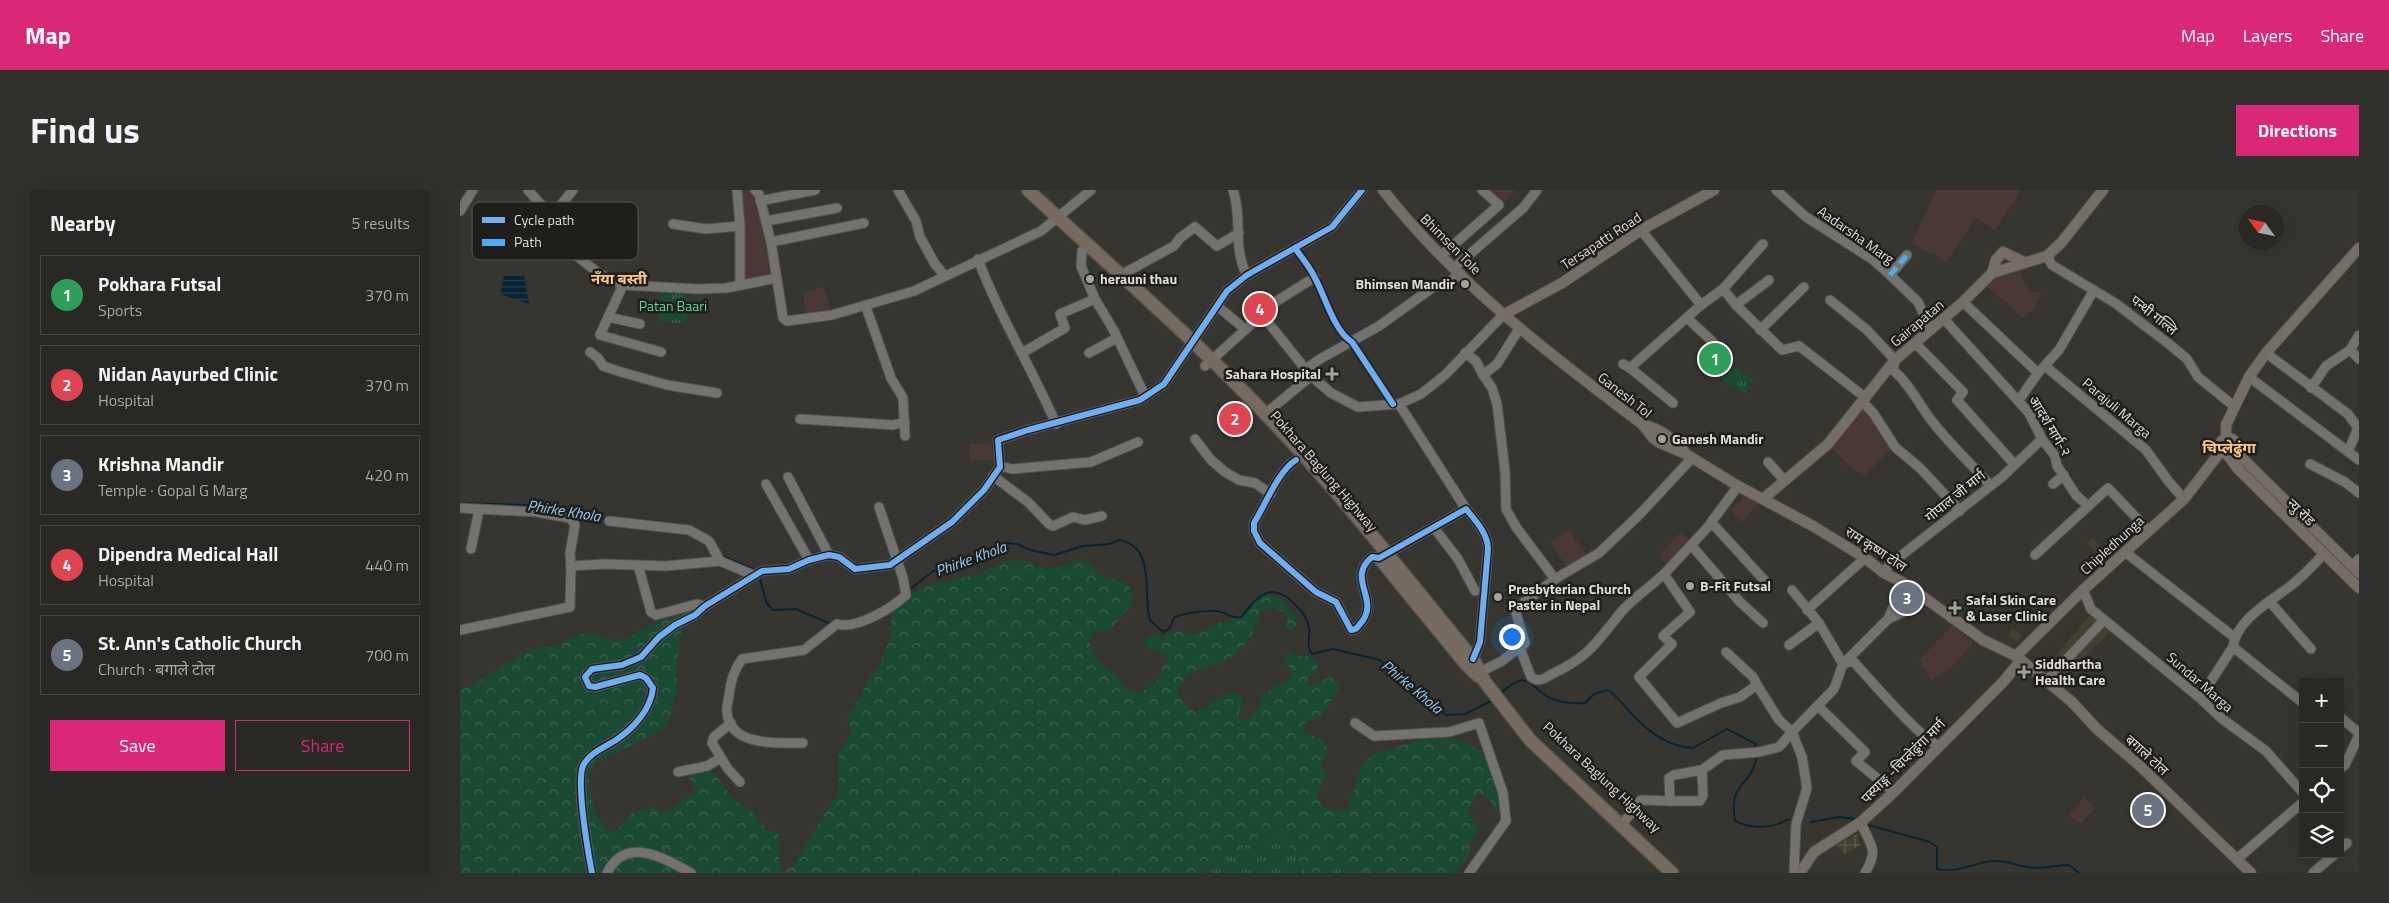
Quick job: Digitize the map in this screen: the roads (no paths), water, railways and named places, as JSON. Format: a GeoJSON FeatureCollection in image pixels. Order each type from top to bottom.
{"type":"FeatureCollection","features":[{"type":"Feature","properties":{"kind":"highway","name":"Pokhara Baglung Highway"},"geometry":{"type":"LineString","coordinates":[[1017,190],[1120,276],[1189,346]]}},
{"type":"Feature","properties":{"kind":"highway","name":"Pokhara Baglung Highway"},"geometry":{"type":"LineString","coordinates":[[1028,190],[1082,251],[1265,414],[1322,476],[1465,663],[1483,677]]}},
{"type":"Feature","properties":{"kind":"highway","name":"Pokhara Baglung Highway"},"geometry":{"type":"LineString","coordinates":[[1208,363],[1383,556],[1473,659],[1483,677],[1512,714],[1672,873]]}},
{"type":"Feature","properties":{"kind":"highway","name":"Pokhara Baglung Highway"},"geometry":{"type":"LineString","coordinates":[[1623,823],[1683,873]]}},
{"type":"Feature","properties":{"kind":"main road","name":"Bhimsen Tole"},"geometry":{"type":"LineString","coordinates":[[1383,190],[1402,214],[1503,315]]}},
{"type":"Feature","properties":{"kind":"main road","name":"Tersapatti Road"},"geometry":{"type":"LineString","coordinates":[[1503,315],[1562,283],[1641,230],[1714,190]]}},
{"type":"Feature","properties":{"kind":"main road","name":"Gairapatan"},"geometry":{"type":"LineString","coordinates":[[1763,499],[1828,444],[1895,360],[1916,344],[1992,274],[2047,256],[2062,243],[2103,190]]}},
{"type":"Feature","properties":{"kind":"main road"},"geometry":{"type":"LineString","coordinates":[[2228,452],[2220,445],[2226,438],[2226,425],[2249,377],[2266,353],[2359,248]]}},
{"type":"Feature","properties":{"kind":"main road"},"geometry":{"type":"LineString","coordinates":[[1992,274],[1996,260],[2003,252],[2024,262]]}},
{"type":"Feature","properties":{"kind":"main road","name":"Ganesh Tol"},"geometry":{"type":"LineString","coordinates":[[1503,315],[1642,424],[1658,429],[1666,434],[1689,456]]}},
{"type":"Feature","properties":{"kind":"main road","name":"Chipledhunga"},"geometry":{"type":"LineString","coordinates":[[2019,658],[2083,590],[2184,499],[2228,452]]}},
{"type":"Feature","properties":{"kind":"main road","name":"न्यु रोड"},"geometry":{"type":"LineString","coordinates":[[2228,452],[2238,469],[2359,588]]}},
{"type":"Feature","properties":{"kind":"main road","name":"न्यु रोड"},"geometry":{"type":"LineString","coordinates":[[2228,452],[2357,566]]}},
{"type":"Feature","properties":{"kind":"main road"},"geometry":{"type":"LineString","coordinates":[[1689,456],[1763,499]]}},
{"type":"Feature","properties":{"kind":"main road","name":"राम कृष्ण टोल"},"geometry":{"type":"LineString","coordinates":[[1763,499],[1813,526],[1864,558],[1884,573],[1922,596],[1983,640],[2019,658]]}},
{"type":"Feature","properties":{"kind":"main road","name":"बगाले टोल"},"geometry":{"type":"LineString","coordinates":[[2019,658],[2048,680],[2072,702],[2097,729],[2140,766],[2251,873]]}},
{"type":"Feature","properties":{"kind":"main road","name":"पस्याङ्ग -चिप्लेढुंगा मार्ग"},"geometry":{"type":"LineString","coordinates":[[1800,873],[1814,852],[1861,822],[1894,792],[2004,681],[2019,658]]}},
{"type":"Feature","properties":{"kind":"street"},"geometry":{"type":"LineString","coordinates":[[460,212],[472,190]]}},
{"type":"Feature","properties":{"kind":"street"},"geometry":{"type":"LineString","coordinates":[[528,190],[540,202]]}},
{"type":"Feature","properties":{"kind":"street"},"geometry":{"type":"LineString","coordinates":[[563,202],[573,190]]}},
{"type":"Feature","properties":{"kind":"street"},"geometry":{"type":"LineString","coordinates":[[737,190],[740,226],[740,285]]}},
{"type":"Feature","properties":{"kind":"street"},"geometry":{"type":"LineString","coordinates":[[755,190],[760,201],[771,242],[782,318],[787,321],[814,319],[866,306],[914,291],[1042,230],[1091,190]]}},
{"type":"Feature","properties":{"kind":"street"},"geometry":{"type":"LineString","coordinates":[[760,201],[815,190]]}},
{"type":"Feature","properties":{"kind":"street"},"geometry":{"type":"LineString","coordinates":[[898,190],[916,221],[920,237],[935,264],[945,276]]}},
{"type":"Feature","properties":{"kind":"street"},"geometry":{"type":"LineString","coordinates":[[1233,190],[1238,204],[1238,253],[1248,275]]}},
{"type":"Feature","properties":{"kind":"street"},"geometry":{"type":"LineString","coordinates":[[592,873],[583,809],[581,774],[583,766],[593,754],[628,731],[643,714],[650,702],[653,688],[646,678],[640,675],[595,687],[588,686],[585,677],[592,669],[622,665],[641,658],[659,637],[758,573],[789,569],[809,560],[829,555],[839,557],[855,569],[890,565],[895,559],[952,522],[984,490],[1000,466],[998,440],[1140,400],[1164,384],[1227,291],[1248,275],[1332,226],[1362,190]]}},
{"type":"Feature","properties":{"kind":"street"},"geometry":{"type":"LineString","coordinates":[[1442,255],[1499,205],[1482,190]]}},
{"type":"Feature","properties":{"kind":"street"},"geometry":{"type":"LineString","coordinates":[[1265,414],[1309,373],[1320,359],[1379,326],[1432,288],[1445,284],[1523,208],[1537,190]]}},
{"type":"Feature","properties":{"kind":"street","name":"Aadarsha Marg"},"geometry":{"type":"LineString","coordinates":[[1776,190],[1806,217],[1872,259],[1890,275],[1918,302],[1931,330]]}},
{"type":"Feature","properties":{"kind":"street"},"geometry":{"type":"LineString","coordinates":[[766,221],[837,208]]}},
{"type":"Feature","properties":{"kind":"street"},"geometry":{"type":"LineString","coordinates":[[673,224],[706,229],[740,226]]}},
{"type":"Feature","properties":{"kind":"street"},"geometry":{"type":"LineString","coordinates":[[771,242],[864,224]]}},
{"type":"Feature","properties":{"kind":"street"},"geometry":{"type":"LineString","coordinates":[[1120,276],[1174,246],[1180,238],[1195,227],[1217,246],[1239,233]]}},
{"type":"Feature","properties":{"kind":"street"},"geometry":{"type":"LineString","coordinates":[[1641,230],[1701,305]]}},
{"type":"Feature","properties":{"kind":"street"},"geometry":{"type":"LineString","coordinates":[[1673,403],[1627,366],[1723,289],[1764,244]]}},
{"type":"Feature","properties":{"kind":"street"},"geometry":{"type":"LineString","coordinates":[[1082,251],[1082,266],[1095,299],[1117,338],[1145,396]]}},
{"type":"Feature","properties":{"kind":"street"},"geometry":{"type":"LineString","coordinates":[[1890,275],[1908,255]]}},
{"type":"Feature","properties":{"kind":"street","name":"पन्थी गल्लि"},"geometry":{"type":"LineString","coordinates":[[2047,256],[2052,265],[2115,303],[2169,344],[2186,360],[2198,377],[2235,407]]}},
{"type":"Feature","properties":{"kind":"street"},"geometry":{"type":"LineString","coordinates":[[978,259],[987,283],[1056,424]]}},
{"type":"Feature","properties":{"kind":"street"},"geometry":{"type":"LineString","coordinates":[[582,260],[598,273],[623,285],[698,289],[740,285],[777,278]]}},
{"type":"Feature","properties":{"kind":"street"},"geometry":{"type":"LineString","coordinates":[[1208,363],[1277,301],[1315,277]]}},
{"type":"Feature","properties":{"kind":"street"},"geometry":{"type":"LineString","coordinates":[[1736,305],[1769,280]]}},
{"type":"Feature","properties":{"kind":"street"},"geometry":{"type":"LineString","coordinates":[[623,285],[600,335],[661,352]]}},
{"type":"Feature","properties":{"kind":"street"},"geometry":{"type":"LineString","coordinates":[[1760,330],[1804,287]]}},
{"type":"Feature","properties":{"kind":"street"},"geometry":{"type":"LineString","coordinates":[[1723,289],[1760,330],[1782,350],[1795,345],[1799,346],[1864,400],[1895,447],[1920,468],[1960,511]]}},
{"type":"Feature","properties":{"kind":"street"},"geometry":{"type":"LineString","coordinates":[[2019,400],[2069,335],[2094,290]]}},
{"type":"Feature","properties":{"kind":"street"},"geometry":{"type":"LineString","coordinates":[[1022,352],[1066,328],[1060,314],[1095,299]]}},
{"type":"Feature","properties":{"kind":"street"},"geometry":{"type":"LineString","coordinates":[[1830,300],[1867,330],[1895,360],[1892,370],[1908,384],[1910,393],[1934,424],[1990,485]]}},
{"type":"Feature","properties":{"kind":"street","name":"Parajuli Marga"},"geometry":{"type":"LineString","coordinates":[[1963,302],[2042,369],[2146,450],[2184,499]]}},
{"type":"Feature","properties":{"kind":"street"},"geometry":{"type":"LineString","coordinates":[[866,306],[891,378],[903,398],[905,436]]}},
{"type":"Feature","properties":{"kind":"street"},"geometry":{"type":"LineString","coordinates":[[1217,306],[1245,329]]}},
{"type":"Feature","properties":{"kind":"street"},"geometry":{"type":"LineString","coordinates":[[1256,319],[1267,321],[1309,373],[1331,393],[1358,407],[1399,404],[1421,394],[1437,382],[1503,315]]}},
{"type":"Feature","properties":{"kind":"street"},"geometry":{"type":"LineString","coordinates":[[608,317],[640,324]]}},
{"type":"Feature","properties":{"kind":"street"},"geometry":{"type":"LineString","coordinates":[[1687,318],[1713,342]]}},
{"type":"Feature","properties":{"kind":"street","name":"आदर्श मार्ग-२"},"geometry":{"type":"LineString","coordinates":[[1944,319],[2019,400],[2029,413],[2042,439],[2055,456],[2057,466],[2076,495],[2088,506]]}},
{"type":"Feature","properties":{"kind":"street"},"geometry":{"type":"LineString","coordinates":[[1483,375],[1497,364],[1519,329]]}},
{"type":"Feature","properties":{"kind":"street"},"geometry":{"type":"LineString","coordinates":[[2311,388],[2326,366],[2350,350],[2359,335]]}},
{"type":"Feature","properties":{"kind":"street"},"geometry":{"type":"LineString","coordinates":[[1089,353],[1117,338]]}},
{"type":"Feature","properties":{"kind":"street"},"geometry":{"type":"LineString","coordinates":[[1916,344],[1963,392],[1957,400],[2014,464]]}},
{"type":"Feature","properties":{"kind":"street"},"geometry":{"type":"LineString","coordinates":[[2350,350],[2359,358]]}},
{"type":"Feature","properties":{"kind":"street"},"geometry":{"type":"LineString","coordinates":[[590,352],[598,358],[603,366],[620,372],[667,385],[717,393]]}},
{"type":"Feature","properties":{"kind":"street"},"geometry":{"type":"LineString","coordinates":[[1465,353],[1476,361],[1492,388],[1497,404],[1505,472],[1506,509],[1520,534],[1555,579]]}},
{"type":"Feature","properties":{"kind":"street"},"geometry":{"type":"LineString","coordinates":[[2266,353],[2348,414],[2358,428],[2348,452]]}},
{"type":"Feature","properties":{"kind":"street"},"geometry":{"type":"LineString","coordinates":[[2249,377],[2359,460]]}},
{"type":"Feature","properties":{"kind":"street"},"geometry":{"type":"LineString","coordinates":[[1399,404],[1448,485],[1488,540],[1480,642],[1473,659]]}},
{"type":"Feature","properties":{"kind":"street"},"geometry":{"type":"LineString","coordinates":[[800,418],[893,425],[901,425],[905,422]]}},
{"type":"Feature","properties":{"kind":"street"},"geometry":{"type":"LineString","coordinates":[[1194,439],[1211,460],[1225,472],[1239,480],[1255,483],[1272,494]]}},
{"type":"Feature","properties":{"kind":"street","name":"गोपाल जी मार्ग"},"geometry":{"type":"LineString","coordinates":[[1884,573],[1889,565],[1960,511],[2042,439]]}},
{"type":"Feature","properties":{"kind":"street"},"geometry":{"type":"LineString","coordinates":[[1000,466],[1012,469],[1091,462],[1138,442]]}},
{"type":"Feature","properties":{"kind":"street"},"geometry":{"type":"LineString","coordinates":[[1483,677],[1525,643],[1516,610],[1555,579],[1599,553],[1640,514],[1689,456]]}},
{"type":"Feature","properties":{"kind":"street"},"geometry":{"type":"LineString","coordinates":[[1296,460],[1288,465],[1254,523],[1254,531],[1260,543],[1316,592],[1336,602],[1351,630],[1355,630],[1366,618],[1368,610],[1362,568],[1372,557],[1383,556],[1435,529],[1466,509]]}},
{"type":"Feature","properties":{"kind":"street"},"geometry":{"type":"LineString","coordinates":[[1768,462],[1784,480]]}},
{"type":"Feature","properties":{"kind":"street"},"geometry":{"type":"LineString","coordinates":[[2310,464],[2345,482],[2359,493]]}},
{"type":"Feature","properties":{"kind":"street"},"geometry":{"type":"LineString","coordinates":[[2053,484],[2064,475]]}},
{"type":"Feature","properties":{"kind":"street"},"geometry":{"type":"LineString","coordinates":[[993,476],[1028,502],[1053,526],[1073,517],[1085,520],[1102,516]]}},
{"type":"Feature","properties":{"kind":"street"},"geometry":{"type":"LineString","coordinates":[[788,477],[829,555]]}},
{"type":"Feature","properties":{"kind":"street"},"geometry":{"type":"LineString","coordinates":[[766,484],[809,560]]}},
{"type":"Feature","properties":{"kind":"street"},"geometry":{"type":"LineString","coordinates":[[1520,648],[1531,677],[1539,680],[1583,656],[1597,644],[1624,610],[1692,546],[1712,523],[1738,486]]}},
{"type":"Feature","properties":{"kind":"street"},"geometry":{"type":"LineString","coordinates":[[2035,555],[2108,488],[2149,531]]}},
{"type":"Feature","properties":{"kind":"street"},"geometry":{"type":"LineString","coordinates":[[803,743],[776,743],[751,739],[738,731],[731,724],[727,712],[731,682],[742,659],[804,650],[835,626],[844,626],[867,619],[896,604],[906,595],[903,578],[879,507]]}},
{"type":"Feature","properties":{"kind":"street"},"geometry":{"type":"LineString","coordinates":[[460,508],[536,512],[570,518],[575,525],[570,552],[570,607],[460,630]]}},
{"type":"Feature","properties":{"kind":"street"},"geometry":{"type":"LineString","coordinates":[[471,549],[478,510]]}},
{"type":"Feature","properties":{"kind":"street"},"geometry":{"type":"LineString","coordinates":[[609,521],[689,530],[709,541],[720,561]]}},
{"type":"Feature","properties":{"kind":"street"},"geometry":{"type":"LineString","coordinates":[[1712,523],[1765,581]]}},
{"type":"Feature","properties":{"kind":"street"},"geometry":{"type":"LineString","coordinates":[[1435,529],[1458,559],[1475,591]]}},
{"type":"Feature","properties":{"kind":"street"},"geometry":{"type":"LineString","coordinates":[[1692,546],[1740,602],[1763,623]]}},
{"type":"Feature","properties":{"kind":"street"},"geometry":{"type":"LineString","coordinates":[[2125,552],[2299,699]]}},
{"type":"Feature","properties":{"kind":"street"},"geometry":{"type":"LineString","coordinates":[[2200,698],[2250,619],[2295,582],[2324,554]]}},
{"type":"Feature","properties":{"kind":"street"},"geometry":{"type":"LineString","coordinates":[[1807,610],[1864,558]]}},
{"type":"Feature","properties":{"kind":"street"},"geometry":{"type":"LineString","coordinates":[[571,566],[666,566],[720,561],[758,573]]}},
{"type":"Feature","properties":{"kind":"street"},"geometry":{"type":"LineString","coordinates":[[638,565],[649,606],[656,615],[697,604],[705,606]]}},
{"type":"Feature","properties":{"kind":"street"},"geometry":{"type":"LineString","coordinates":[[1664,574],[1690,612],[1663,636],[1672,644],[1639,676],[1671,718],[1677,723],[1721,703],[1740,697],[1757,685]]}},
{"type":"Feature","properties":{"kind":"street"},"geometry":{"type":"LineString","coordinates":[[1670,801],[1669,778],[1674,775],[1702,770],[1723,755],[1759,752],[1779,747],[1834,689],[1843,664],[1888,619],[1904,584]]}},
{"type":"Feature","properties":{"kind":"street"},"geometry":{"type":"LineString","coordinates":[[1792,590],[1818,623],[1843,664]]}},
{"type":"Feature","properties":{"kind":"street","name":"Sundar Marga"},"geometry":{"type":"LineString","coordinates":[[2083,590],[2091,609],[2200,698],[2221,718],[2266,751],[2299,788]]}},
{"type":"Feature","properties":{"kind":"street"},"geometry":{"type":"LineString","coordinates":[[1888,619],[1904,612],[1922,596]]}},
{"type":"Feature","properties":{"kind":"street"},"geometry":{"type":"LineString","coordinates":[[2270,602],[2311,649]]}},
{"type":"Feature","properties":{"kind":"street"},"geometry":{"type":"LineString","coordinates":[[2048,680],[2104,620]]}},
{"type":"Feature","properties":{"kind":"street"},"geometry":{"type":"LineString","coordinates":[[1789,645],[1818,623]]}},
{"type":"Feature","properties":{"kind":"street"},"geometry":{"type":"LineString","coordinates":[[1726,652],[1753,677],[1779,720],[1792,732],[1802,757],[1807,788],[1796,824],[1794,873]]}},
{"type":"Feature","properties":{"kind":"street"},"geometry":{"type":"LineString","coordinates":[[1843,664],[1853,661],[1933,745],[1939,745]]}},
{"type":"Feature","properties":{"kind":"street"},"geometry":{"type":"LineString","coordinates":[[1818,706],[1865,752],[1856,761],[1894,792]]}},
{"type":"Feature","properties":{"kind":"street"},"geometry":{"type":"LineString","coordinates":[[2341,768],[2356,752],[2359,734],[2344,721]]}},
{"type":"Feature","properties":{"kind":"street"},"geometry":{"type":"LineString","coordinates":[[1355,722],[1374,736],[1449,732],[1479,723],[1503,792],[1506,821],[1469,873]]}},
{"type":"Feature","properties":{"kind":"street"},"geometry":{"type":"LineString","coordinates":[[731,724],[712,739],[721,758],[740,782]]}},
{"type":"Feature","properties":{"kind":"street"},"geometry":{"type":"LineString","coordinates":[[678,772],[706,766],[721,758]]}},
{"type":"Feature","properties":{"kind":"street"},"geometry":{"type":"LineString","coordinates":[[1623,823],[1640,800],[1700,801],[1703,796],[1702,770]]}},
{"type":"Feature","properties":{"kind":"street"},"geometry":{"type":"LineString","coordinates":[[2237,859],[2299,805]]}},
{"type":"Feature","properties":{"kind":"street"},"geometry":{"type":"LineString","coordinates":[[1861,822],[1874,850],[1874,858],[1865,873]]}},
{"type":"Feature","properties":{"kind":"street"},"geometry":{"type":"LineString","coordinates":[[606,873],[618,858],[639,852],[650,852],[691,873]]}},
{"type":"Feature","properties":{"kind":"street"},"geometry":{"type":"LineString","coordinates":[[2313,873],[2330,858]]}},
{"type":"Feature","properties":{"kind":"water"},"geometry":{"type":"Polygon","coordinates":[[[504,276],[524,276],[529,304],[500,294],[504,276]]]}},
{"type":"Feature","properties":{"kind":"waterway","name":"Phirke Khola"},"geometry":{"type":"LineString","coordinates":[[460,503],[526,505],[606,519]]}},
{"type":"Feature","properties":{"kind":"waterway","name":"Phirke Khola"},"geometry":{"type":"LineString","coordinates":[[631,519],[678,524]]}},
{"type":"Feature","properties":{"kind":"waterway","name":"Phirke Khola"},"geometry":{"type":"LineString","coordinates":[[909,590],[933,571],[962,565],[987,556],[1007,543],[1017,544],[1030,550],[1054,555],[1083,546],[1109,544],[1120,540],[1132,545],[1139,552],[1144,562],[1150,620],[1163,632],[1169,629],[1174,618],[1189,613],[1218,611],[1232,617],[1241,617],[1259,597],[1274,592],[1287,597],[1304,615],[1309,627],[1309,648],[1312,654],[1333,649],[1380,660],[1403,682],[1446,715],[1465,714],[1493,700]]}},
{"type":"Feature","properties":{"kind":"waterway","name":"Phirke Khola"},"geometry":{"type":"LineString","coordinates":[[720,555],[757,571]]}},
{"type":"Feature","properties":{"kind":"waterway","name":"Phirke Khola"},"geometry":{"type":"LineString","coordinates":[[759,575],[766,602],[773,610],[796,609],[831,624]]}},
{"type":"Feature","properties":{"kind":"waterway","name":"Phirke Khola"},"geometry":{"type":"LineString","coordinates":[[1501,693],[1518,681],[1523,680],[1532,684],[1550,698],[1567,703],[1585,703],[1594,694],[1608,690],[1615,695],[1636,719],[1666,741],[1693,748],[1727,729],[1756,744],[1755,747]]}},
{"type":"Feature","properties":{"kind":"waterway","name":"Phirke Khola"},"geometry":{"type":"LineString","coordinates":[[1757,756],[1754,767],[1737,791],[1734,808],[1735,821],[1749,826],[1762,827],[1776,825],[1789,819]]}},
{"type":"Feature","properties":{"kind":"waterway","name":"Phirke Khola"},"geometry":{"type":"LineString","coordinates":[[1811,822],[1839,817],[1856,819]]}},
{"type":"Feature","properties":{"kind":"waterway","name":"Phirke Khola"},"geometry":{"type":"LineString","coordinates":[[1868,825],[1930,842],[1937,847],[1937,869],[1953,870],[1985,862],[1998,861],[2032,868],[2069,865],[2079,873]]}},
{"type":"Feature","properties":{"kind":"place","name":"herauni thau"},"geometry":{"type":"Point","coordinates":[1090,279]}},
{"type":"Feature","properties":{"kind":"place","name":"Bhimsen Mandir"},"geometry":{"type":"Point","coordinates":[1465,284]}},
{"type":"Feature","properties":{"kind":"place","name":"Dipendra Medical Hall"},"geometry":{"type":"Point","coordinates":[1260,309]}},
{"type":"Feature","properties":{"kind":"place","name":"Pokhara Futsal"},"geometry":{"type":"Point","coordinates":[1715,359]}},
{"type":"Feature","properties":{"kind":"place","name":"Sahara Hospital"},"geometry":{"type":"Point","coordinates":[1332,374]}},
{"type":"Feature","properties":{"kind":"place","name":"Nidan Aayurbed Clinic"},"geometry":{"type":"Point","coordinates":[1235,419]}},
{"type":"Feature","properties":{"kind":"place","name":"Ganesh Mandir"},"geometry":{"type":"Point","coordinates":[1662,439]}},
{"type":"Feature","properties":{"kind":"place","name":"B-Fit Futsal"},"geometry":{"type":"Point","coordinates":[1690,586]}},
{"type":"Feature","properties":{"kind":"place","name":"Presbyterian Church Paster in Nepal"},"geometry":{"type":"Point","coordinates":[1498,597]}},
{"type":"Feature","properties":{"kind":"place","name":"Krishna Mandir"},"geometry":{"type":"Point","coordinates":[1907,598]}},
{"type":"Feature","properties":{"kind":"place","name":"Safal Skin Care & Laser Clinic"},"geometry":{"type":"Point","coordinates":[1955,608]}},
{"type":"Feature","properties":{"kind":"place","name":"Siddhartha Health Care"},"geometry":{"type":"Point","coordinates":[2024,672]}},
{"type":"Feature","properties":{"kind":"place","name":"St. Ann's Catholic Church"},"geometry":{"type":"Point","coordinates":[2148,810]}},
{"type":"Feature","properties":{"kind":"district","name":"नँया बस्ती"},"geometry":{"type":"Point","coordinates":[619,279]}},
{"type":"Feature","properties":{"kind":"district","name":"चिप्लेढुंगा"},"geometry":{"type":"Point","coordinates":[2229,448]}},
{"type":"Feature","properties":{"kind":"park label","name":"Patan Baari"},"geometry":{"type":"Point","coordinates":[673,306]}}]}
